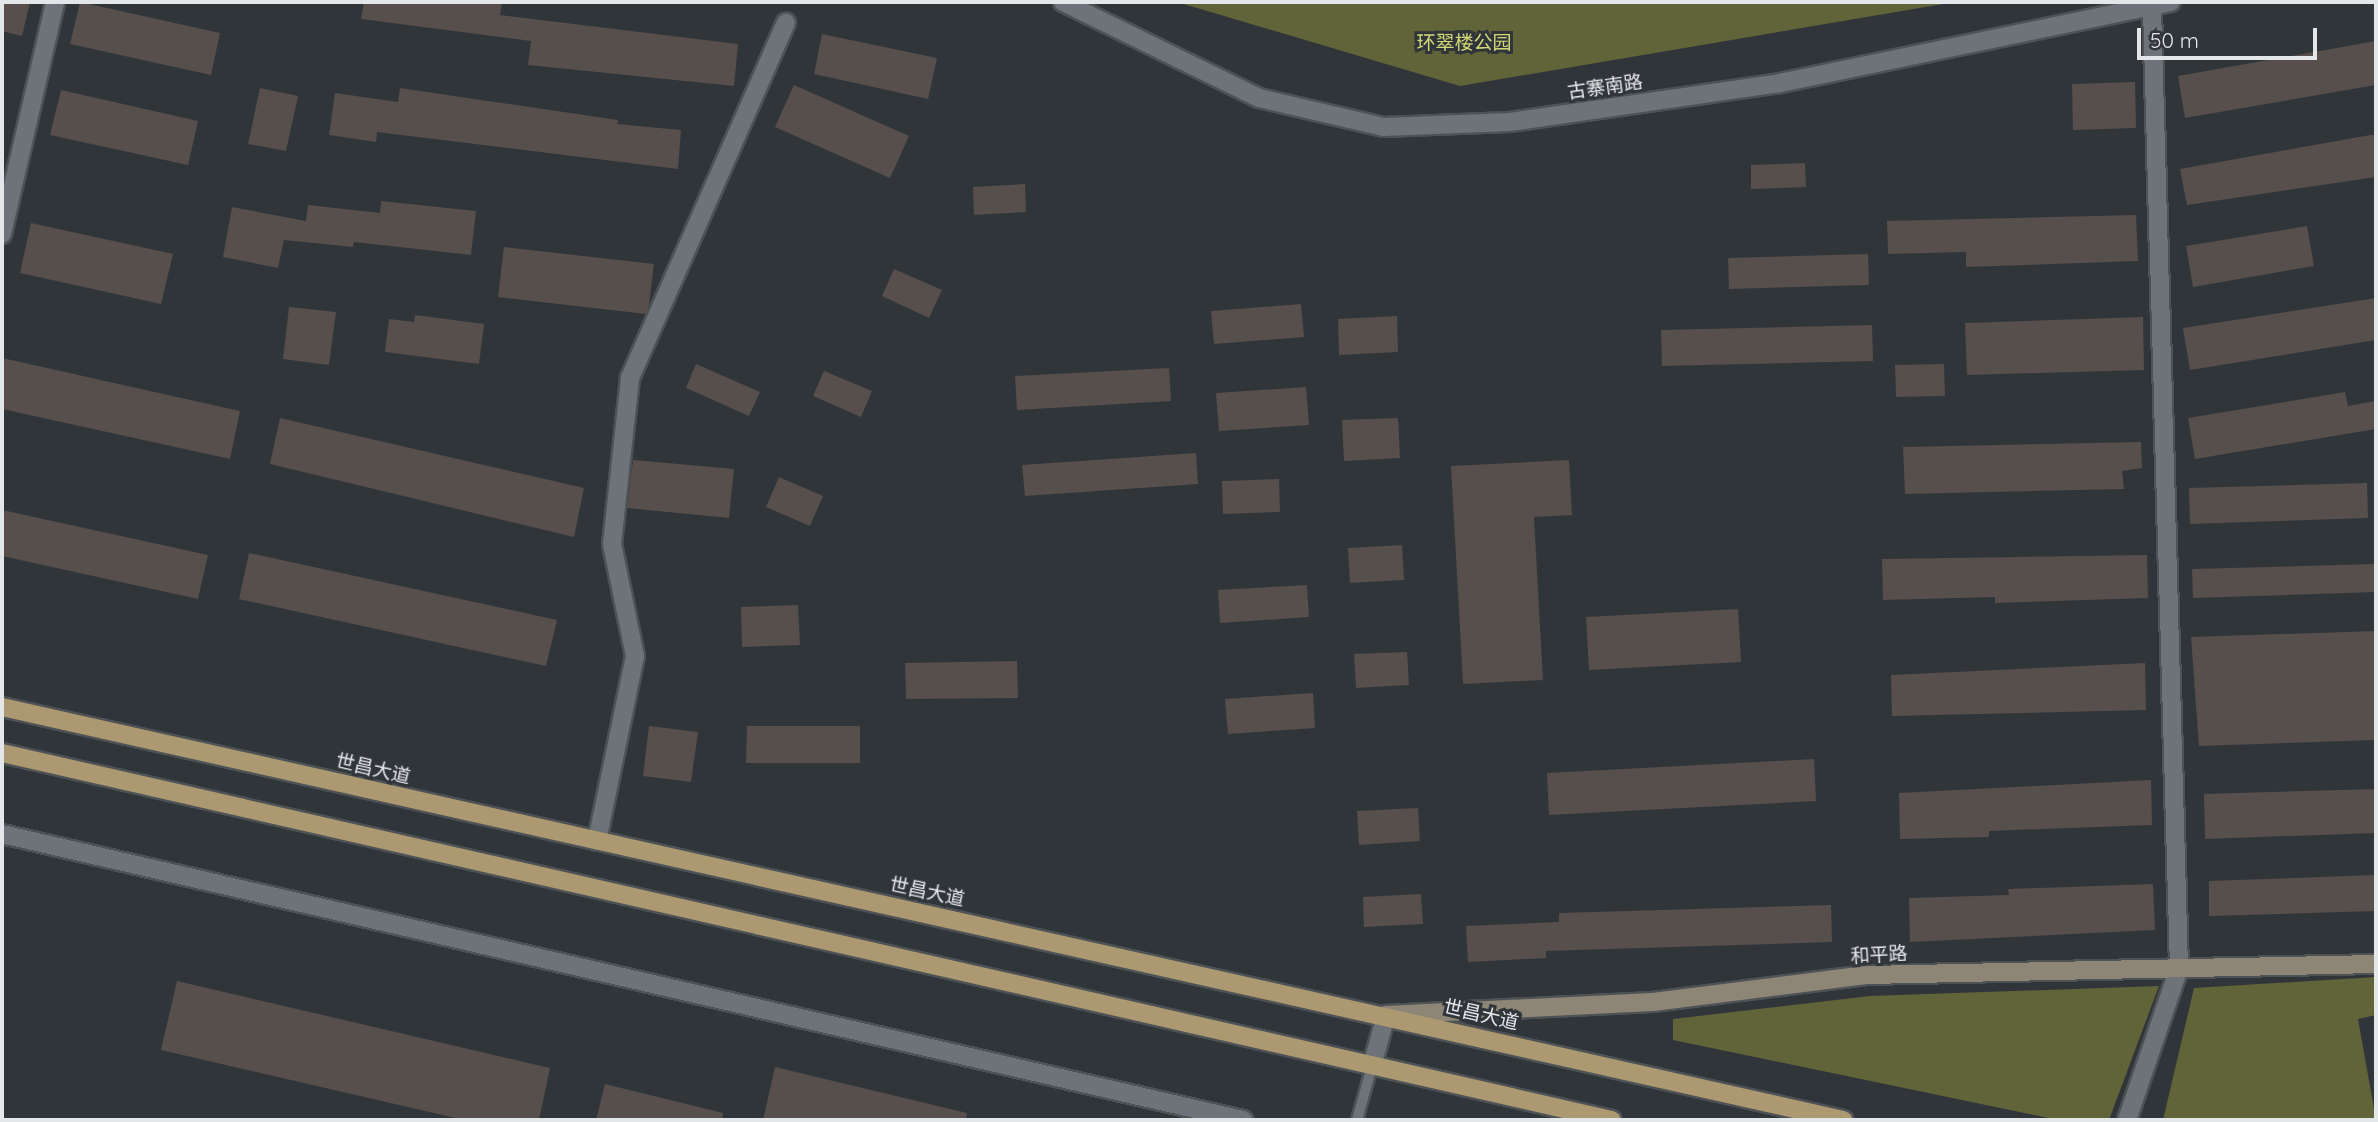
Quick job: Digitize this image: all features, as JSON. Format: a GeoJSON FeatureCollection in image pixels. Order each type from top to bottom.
{"type":"FeatureCollection","features":[{"type":"Feature","properties":{"kind":"main road","name":"世昌大道"},"geometry":{"type":"LineString","coordinates":[[2,707],[1387,1015],[1843,1120]]}},
{"type":"Feature","properties":{"kind":"main road"},"geometry":{"type":"LineString","coordinates":[[2,753],[1612,1120]]}},
{"type":"Feature","properties":{"kind":"street"},"geometry":{"type":"LineString","coordinates":[[2,234],[55,2]]}},
{"type":"Feature","properties":{"kind":"street","name":"古寨南路"},"geometry":{"type":"LineString","coordinates":[[1063,2],[1259,98],[1384,127],[1510,122],[1780,83],[2171,2]]}},
{"type":"Feature","properties":{"kind":"street"},"geometry":{"type":"LineString","coordinates":[[2127,1120],[2179,968],[2152,5]]}},
{"type":"Feature","properties":{"kind":"street"},"geometry":{"type":"LineString","coordinates":[[597,841],[635,656],[612,544],[630,378],[786,23]]}},
{"type":"Feature","properties":{"kind":"street"},"geometry":{"type":"LineString","coordinates":[[2,834],[1242,1120]]}},
{"type":"Feature","properties":{"kind":"street","name":"和平路"},"geometry":{"type":"LineString","coordinates":[[1387,1015],[1653,1002],[1868,975],[2376,964]]}},
{"type":"Feature","properties":{"kind":"street"},"geometry":{"type":"LineString","coordinates":[[1372,1066],[1387,1015]]}},
{"type":"Feature","properties":{"kind":"lane"},"geometry":{"type":"LineString","coordinates":[[1357,1120],[1372,1066]]}},
{"type":"Feature","properties":{"kind":"green space","name":"环翠楼公园"},"geometry":{"type":"Polygon","coordinates":[[[1177,2],[1955,2],[1460,86],[1177,2]]]}},
{"type":"Feature","properties":{"kind":"green space"},"geometry":{"type":"Polygon","coordinates":[[[2376,977],[2376,1015],[2358,1019],[2376,1120],[2163,1120],[2194,988],[2376,977]]]}},
{"type":"Feature","properties":{"kind":"green space"},"geometry":{"type":"Polygon","coordinates":[[[2159,986],[2109,1120],[2058,1120],[1673,1040],[1673,1019],[1870,996],[2159,986]]]}},
{"type":"Feature","properties":{"kind":"building"},"geometry":{"type":"Polygon","coordinates":[[[2,2],[30,2],[22,36],[2,31],[2,2]]]}},
{"type":"Feature","properties":{"kind":"building"},"geometry":{"type":"Polygon","coordinates":[[[80,2],[220,33],[211,75],[70,44],[80,2]]]}},
{"type":"Feature","properties":{"kind":"building"},"geometry":{"type":"Polygon","coordinates":[[[364,2],[502,2],[500,15],[738,44],[734,86],[528,65],[531,41],[361,19],[364,2]]]}},
{"type":"Feature","properties":{"kind":"building"},"geometry":{"type":"Polygon","coordinates":[[[822,34],[937,58],[928,99],[814,74],[822,34]]]}},
{"type":"Feature","properties":{"kind":"building"},"geometry":{"type":"Polygon","coordinates":[[[2376,41],[2376,85],[2185,118],[2178,76],[2376,41]]]}},
{"type":"Feature","properties":{"kind":"building"},"geometry":{"type":"Polygon","coordinates":[[[2135,82],[2136,128],[2073,130],[2072,84],[2135,82]]]}},
{"type":"Feature","properties":{"kind":"building"},"geometry":{"type":"Polygon","coordinates":[[[794,85],[909,136],[890,178],[775,127],[794,85]]]}},
{"type":"Feature","properties":{"kind":"building"},"geometry":{"type":"Polygon","coordinates":[[[260,88],[298,96],[286,151],[248,144],[260,88]]]}},
{"type":"Feature","properties":{"kind":"building"},"geometry":{"type":"Polygon","coordinates":[[[400,88],[618,120],[617,124],[681,130],[678,169],[377,132],[376,142],[329,135],[335,93],[398,102],[400,88]]]}},
{"type":"Feature","properties":{"kind":"building"},"geometry":{"type":"Polygon","coordinates":[[[61,90],[198,121],[188,165],[50,135],[61,90]]]}},
{"type":"Feature","properties":{"kind":"building"},"geometry":{"type":"Polygon","coordinates":[[[2376,134],[2376,177],[2187,205],[2180,169],[2376,134]]]}},
{"type":"Feature","properties":{"kind":"building"},"geometry":{"type":"Polygon","coordinates":[[[1805,163],[1806,187],[1751,189],[1751,165],[1805,163]]]}},
{"type":"Feature","properties":{"kind":"building"},"geometry":{"type":"Polygon","coordinates":[[[1025,184],[1026,212],[974,215],[973,187],[1025,184]]]}},
{"type":"Feature","properties":{"kind":"building"},"geometry":{"type":"Polygon","coordinates":[[[381,201],[476,211],[471,255],[354,242],[353,247],[284,240],[278,268],[223,257],[232,207],[306,221],[308,205],[380,213],[381,201]]]}},
{"type":"Feature","properties":{"kind":"building"},"geometry":{"type":"Polygon","coordinates":[[[2136,215],[2138,261],[1966,267],[1966,252],[1888,254],[1887,221],[2136,215]]]}},
{"type":"Feature","properties":{"kind":"building"},"geometry":{"type":"Polygon","coordinates":[[[31,223],[173,254],[161,304],[20,273],[31,223]]]}},
{"type":"Feature","properties":{"kind":"building"},"geometry":{"type":"Polygon","coordinates":[[[2307,226],[2314,266],[2193,287],[2186,246],[2307,226]]]}},
{"type":"Feature","properties":{"kind":"building"},"geometry":{"type":"Polygon","coordinates":[[[504,247],[654,264],[646,314],[498,297],[504,247]]]}},
{"type":"Feature","properties":{"kind":"building"},"geometry":{"type":"Polygon","coordinates":[[[1868,254],[1869,285],[1729,289],[1728,258],[1868,254]]]}},
{"type":"Feature","properties":{"kind":"building"},"geometry":{"type":"Polygon","coordinates":[[[894,269],[942,290],[929,318],[882,296],[894,269]]]}},
{"type":"Feature","properties":{"kind":"building"},"geometry":{"type":"Polygon","coordinates":[[[2376,298],[2376,340],[2190,370],[2183,328],[2376,298]]]}},
{"type":"Feature","properties":{"kind":"building"},"geometry":{"type":"Polygon","coordinates":[[[1301,304],[1304,337],[1214,344],[1211,311],[1301,304]]]}},
{"type":"Feature","properties":{"kind":"building"},"geometry":{"type":"Polygon","coordinates":[[[289,307],[336,312],[329,365],[283,359],[289,307]]]}},
{"type":"Feature","properties":{"kind":"building"},"geometry":{"type":"Polygon","coordinates":[[[415,315],[484,324],[479,364],[385,352],[389,319],[414,322],[415,315]]]}},
{"type":"Feature","properties":{"kind":"building"},"geometry":{"type":"Polygon","coordinates":[[[1397,316],[1398,352],[1339,355],[1338,319],[1397,316]]]}},
{"type":"Feature","properties":{"kind":"building"},"geometry":{"type":"Polygon","coordinates":[[[2143,317],[2144,370],[1967,375],[1965,323],[2143,317]]]}},
{"type":"Feature","properties":{"kind":"building"},"geometry":{"type":"Polygon","coordinates":[[[1872,325],[1873,361],[1662,366],[1661,330],[1872,325]]]}},
{"type":"Feature","properties":{"kind":"building"},"geometry":{"type":"Polygon","coordinates":[[[2,358],[240,411],[230,459],[2,409],[2,358]]]}},
{"type":"Feature","properties":{"kind":"building"},"geometry":{"type":"Polygon","coordinates":[[[696,364],[760,392],[749,416],[686,388],[696,364]]]}},
{"type":"Feature","properties":{"kind":"building"},"geometry":{"type":"Polygon","coordinates":[[[1944,364],[1945,396],[1896,397],[1895,365],[1944,364]]]}},
{"type":"Feature","properties":{"kind":"building"},"geometry":{"type":"Polygon","coordinates":[[[1169,368],[1171,401],[1017,410],[1015,376],[1169,368]]]}},
{"type":"Feature","properties":{"kind":"building"},"geometry":{"type":"Polygon","coordinates":[[[824,371],[872,391],[861,417],[813,396],[824,371]]]}},
{"type":"Feature","properties":{"kind":"building"},"geometry":{"type":"Polygon","coordinates":[[[1306,387],[1309,425],[1219,431],[1216,393],[1306,387]]]}},
{"type":"Feature","properties":{"kind":"building"},"geometry":{"type":"Polygon","coordinates":[[[2345,392],[2348,406],[2376,401],[2376,429],[2195,459],[2188,418],[2345,392]]]}},
{"type":"Feature","properties":{"kind":"building"},"geometry":{"type":"Polygon","coordinates":[[[280,418],[584,488],[574,537],[270,464],[280,418]]]}},
{"type":"Feature","properties":{"kind":"building"},"geometry":{"type":"Polygon","coordinates":[[[1398,418],[1400,458],[1344,461],[1342,420],[1398,418]]]}},
{"type":"Feature","properties":{"kind":"building"},"geometry":{"type":"Polygon","coordinates":[[[2141,442],[2142,468],[2122,471],[2124,489],[1905,494],[1903,447],[2141,442]]]}},
{"type":"Feature","properties":{"kind":"building"},"geometry":{"type":"Polygon","coordinates":[[[1196,453],[1198,484],[1025,496],[1022,465],[1196,453]]]}},
{"type":"Feature","properties":{"kind":"building"},"geometry":{"type":"Polygon","coordinates":[[[633,460],[734,469],[729,518],[627,508],[633,460]]]}},
{"type":"Feature","properties":{"kind":"building"},"geometry":{"type":"Polygon","coordinates":[[[1569,460],[1572,515],[1534,517],[1543,680],[1463,684],[1451,466],[1569,460]]]}},
{"type":"Feature","properties":{"kind":"building"},"geometry":{"type":"Polygon","coordinates":[[[779,477],[823,496],[810,526],[766,507],[779,477]]]}},
{"type":"Feature","properties":{"kind":"building"},"geometry":{"type":"Polygon","coordinates":[[[1279,479],[1280,512],[1223,514],[1222,481],[1279,479]]]}},
{"type":"Feature","properties":{"kind":"building"},"geometry":{"type":"Polygon","coordinates":[[[2367,483],[2368,518],[2190,524],[2189,488],[2367,483]]]}},
{"type":"Feature","properties":{"kind":"building"},"geometry":{"type":"Polygon","coordinates":[[[2,510],[208,555],[198,599],[2,556],[2,510]]]}},
{"type":"Feature","properties":{"kind":"building"},"geometry":{"type":"Polygon","coordinates":[[[1402,545],[1404,580],[1350,583],[1348,548],[1402,545]]]}},
{"type":"Feature","properties":{"kind":"building"},"geometry":{"type":"Polygon","coordinates":[[[249,553],[557,620],[546,666],[239,599],[249,553]]]}},
{"type":"Feature","properties":{"kind":"building"},"geometry":{"type":"Polygon","coordinates":[[[2147,555],[2148,598],[1995,603],[1995,597],[1883,600],[1882,559],[2147,555]]]}},
{"type":"Feature","properties":{"kind":"building"},"geometry":{"type":"Polygon","coordinates":[[[2376,564],[2376,592],[2193,598],[2192,569],[2376,564]]]}},
{"type":"Feature","properties":{"kind":"building"},"geometry":{"type":"Polygon","coordinates":[[[1307,585],[1309,617],[1220,623],[1218,590],[1307,585]]]}},
{"type":"Feature","properties":{"kind":"building"},"geometry":{"type":"Polygon","coordinates":[[[798,605],[800,645],[742,647],[741,607],[798,605]]]}},
{"type":"Feature","properties":{"kind":"building"},"geometry":{"type":"Polygon","coordinates":[[[1738,609],[1741,662],[1589,670],[1586,617],[1738,609]]]}},
{"type":"Feature","properties":{"kind":"building"},"geometry":{"type":"Polygon","coordinates":[[[2376,631],[2376,740],[2199,746],[2191,637],[2376,631]]]}},
{"type":"Feature","properties":{"kind":"building"},"geometry":{"type":"Polygon","coordinates":[[[1407,652],[1409,685],[1356,688],[1354,654],[1407,652]]]}},
{"type":"Feature","properties":{"kind":"building"},"geometry":{"type":"Polygon","coordinates":[[[1017,661],[1018,698],[906,699],[905,663],[1017,661]]]}},
{"type":"Feature","properties":{"kind":"building"},"geometry":{"type":"Polygon","coordinates":[[[2145,663],[2146,710],[1892,716],[1891,675],[2145,663]]]}},
{"type":"Feature","properties":{"kind":"building"},"geometry":{"type":"Polygon","coordinates":[[[1313,693],[1315,728],[1228,734],[1225,699],[1313,693]]]}},
{"type":"Feature","properties":{"kind":"building"},"geometry":{"type":"Polygon","coordinates":[[[649,726],[698,732],[691,782],[643,776],[649,726]]]}},
{"type":"Feature","properties":{"kind":"building"},"geometry":{"type":"Polygon","coordinates":[[[747,726],[860,726],[860,763],[746,763],[747,726]]]}},
{"type":"Feature","properties":{"kind":"building"},"geometry":{"type":"Polygon","coordinates":[[[1814,759],[1816,801],[1549,815],[1547,773],[1814,759]]]}},
{"type":"Feature","properties":{"kind":"building"},"geometry":{"type":"Polygon","coordinates":[[[2151,780],[2152,825],[1989,831],[1989,837],[1900,839],[1899,793],[2151,780]]]}},
{"type":"Feature","properties":{"kind":"building"},"geometry":{"type":"Polygon","coordinates":[[[2376,789],[2376,833],[2205,839],[2204,794],[2376,789]]]}},
{"type":"Feature","properties":{"kind":"building"},"geometry":{"type":"Polygon","coordinates":[[[1418,808],[1420,841],[1359,845],[1357,811],[1418,808]]]}},
{"type":"Feature","properties":{"kind":"building"},"geometry":{"type":"Polygon","coordinates":[[[2376,875],[2376,911],[2209,916],[2209,881],[2376,875]]]}},
{"type":"Feature","properties":{"kind":"building"},"geometry":{"type":"Polygon","coordinates":[[[2153,884],[2155,930],[1910,942],[1909,898],[2009,895],[2008,889],[2153,884]]]}},
{"type":"Feature","properties":{"kind":"building"},"geometry":{"type":"Polygon","coordinates":[[[1421,894],[1423,924],[1364,927],[1363,897],[1421,894]]]}},
{"type":"Feature","properties":{"kind":"building"},"geometry":{"type":"Polygon","coordinates":[[[1831,905],[1832,942],[1546,951],[1546,958],[1468,962],[1466,926],[1559,922],[1559,913],[1831,905]]]}},
{"type":"Feature","properties":{"kind":"building"},"geometry":{"type":"Polygon","coordinates":[[[177,981],[550,1068],[539,1120],[464,1120],[161,1050],[177,981]]]}},
{"type":"Feature","properties":{"kind":"building"},"geometry":{"type":"Polygon","coordinates":[[[775,1067],[967,1113],[966,1120],[763,1120],[775,1067]]]}},
{"type":"Feature","properties":{"kind":"building"},"geometry":{"type":"Polygon","coordinates":[[[605,1084],[723,1113],[722,1120],[596,1120],[605,1084]]]}}]}
